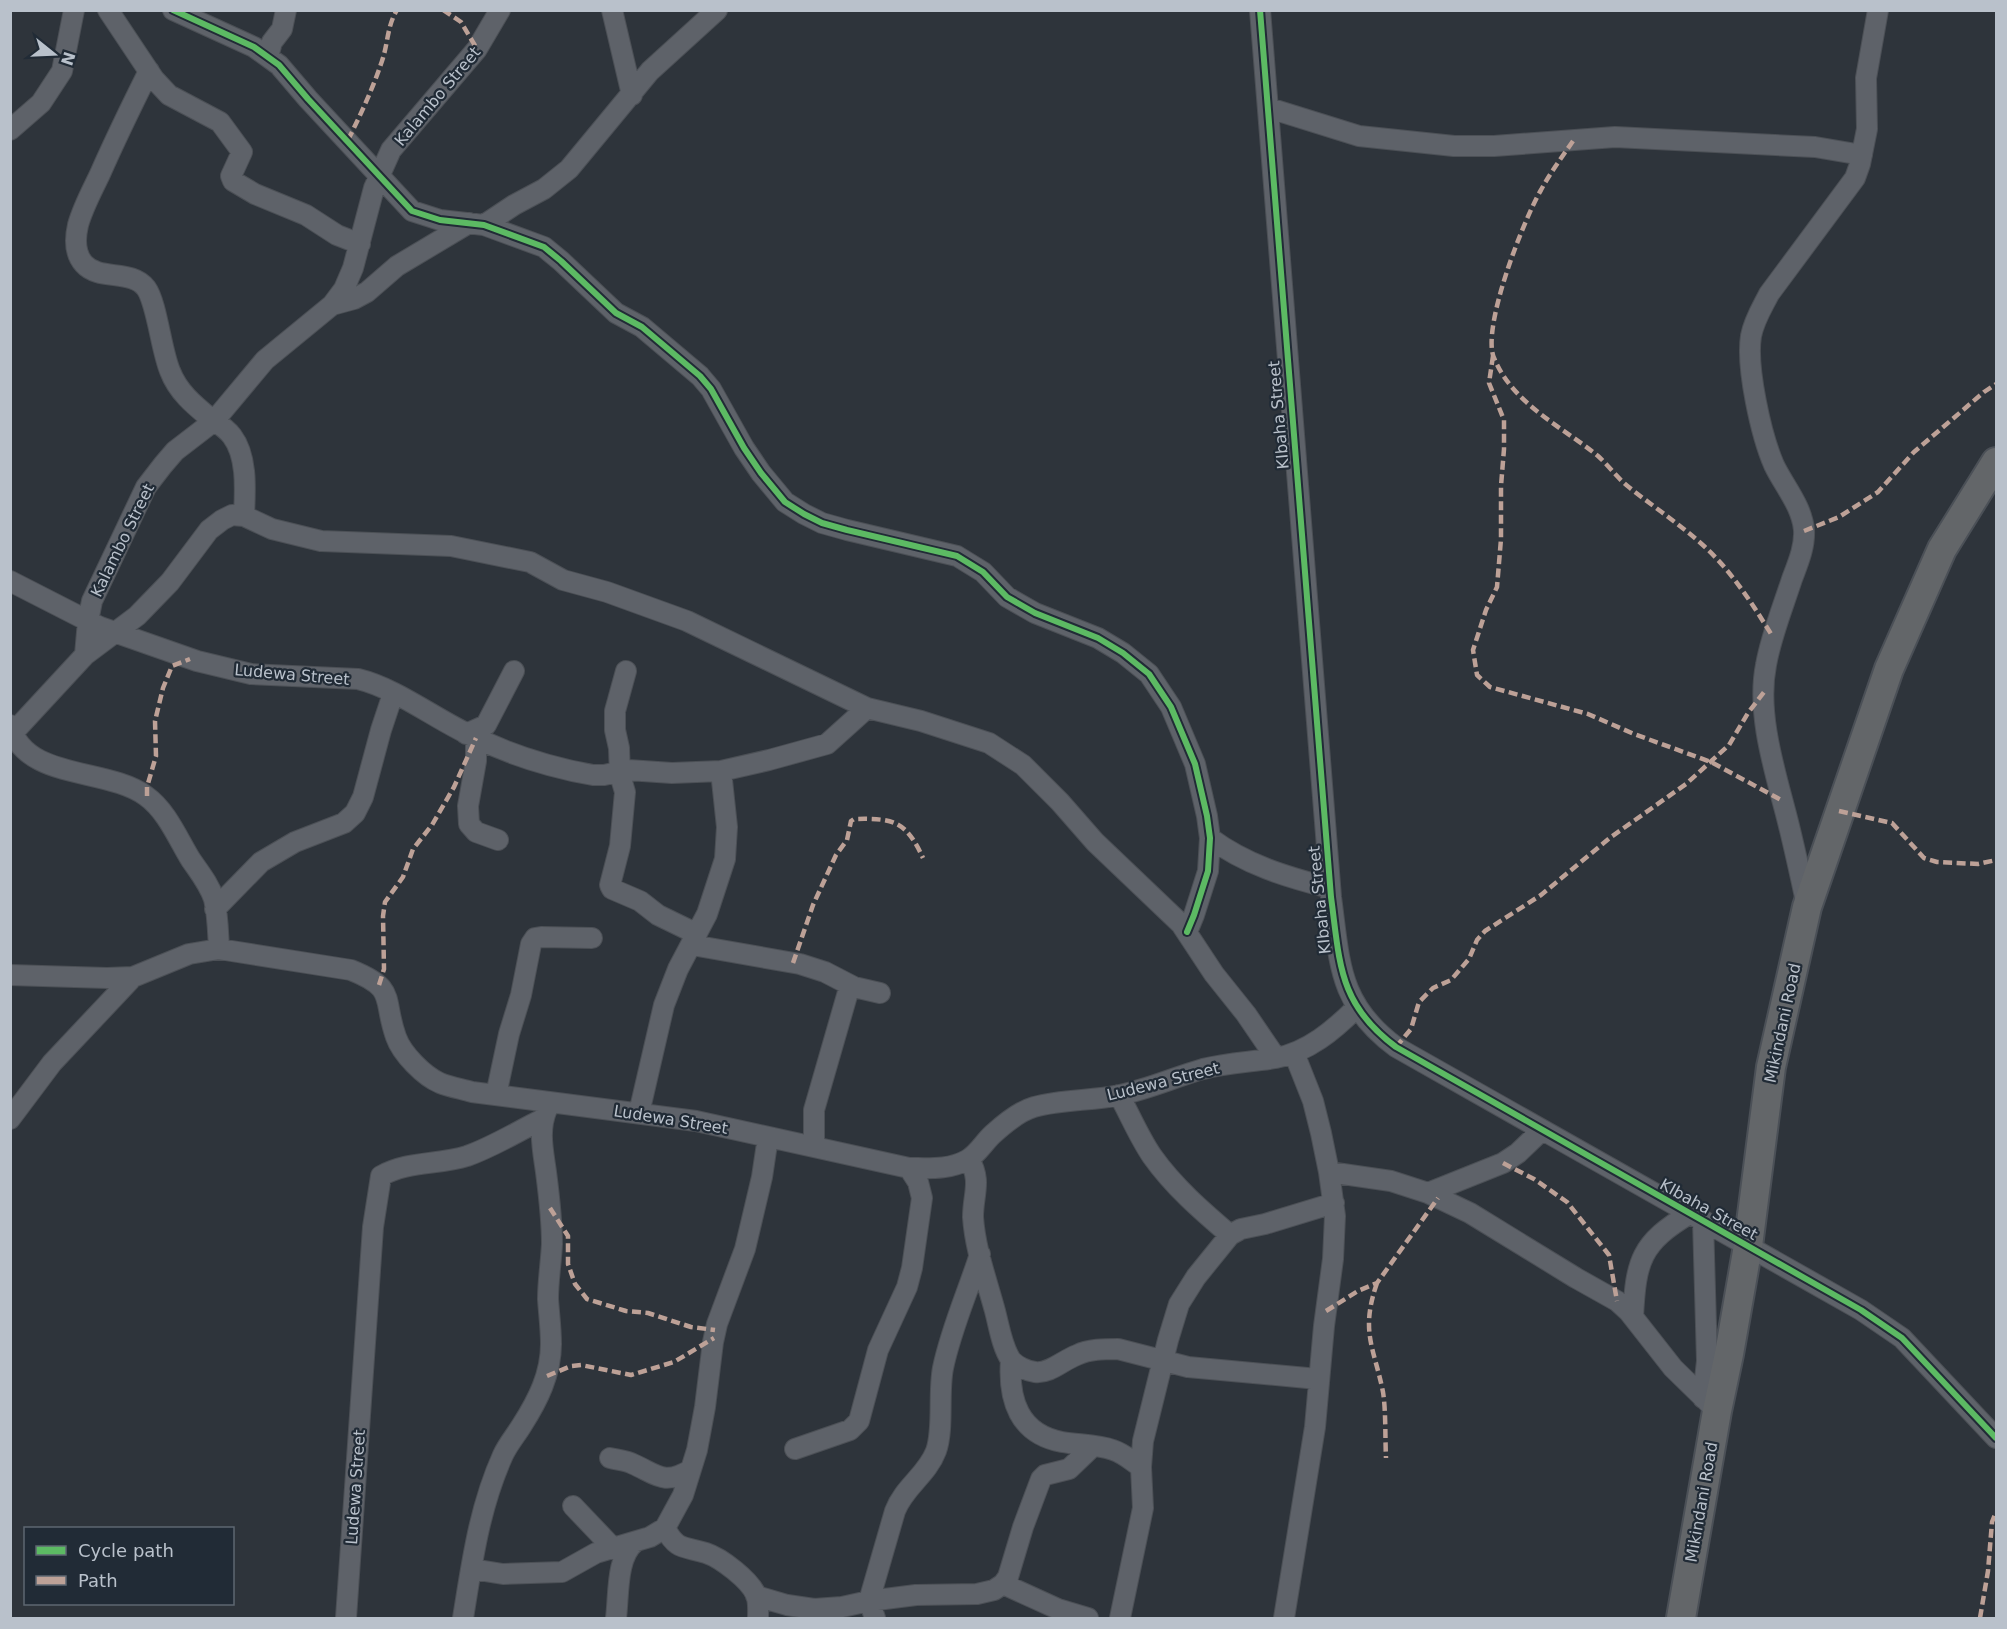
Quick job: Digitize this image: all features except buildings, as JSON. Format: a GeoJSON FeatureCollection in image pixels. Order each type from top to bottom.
{"type":"FeatureCollection","features":[{"type":"Feature","properties":{"kind":"highway","name":"Mikindani Road"},"geometry":{"type":"LineString","coordinates":[[1681,1618],[1710,1404],[1729,1354],[1748,1246],[1771,1067],[1808,907],[1889,669],[1942,549],[1996,462]]}},
{"type":"Feature","properties":{"kind":"street"},"geometry":{"type":"LineString","coordinates":[[10,130],[41,103],[62,71],[74,10]]}},
{"type":"Feature","properties":{"kind":"street"},"geometry":{"type":"LineString","coordinates":[[108,10],[149,71],[169,94],[210,115],[224,126],[242,152],[231,176],[237,185],[292,208],[337,235],[360,244]]}},
{"type":"Feature","properties":{"kind":"street"},"geometry":{"type":"LineString","coordinates":[[173,10],[254,47],[279,65],[412,211],[440,220],[477,224],[544,247],[616,313],[642,327],[700,376],[711,388],[744,448],[785,502],[822,523],[957,556],[983,572],[1007,597],[1035,613],[1098,638],[1123,653],[1149,674],[1171,707],[1195,764],[1210,838],[1208,871],[1187,932]]}},
{"type":"Feature","properties":{"kind":"street"},"geometry":{"type":"LineString","coordinates":[[268,57],[272,42],[282,29],[286,10]]}},
{"type":"Feature","properties":{"kind":"street","name":"Kalambo Street"},"geometry":{"type":"LineString","coordinates":[[85,655],[92,601],[146,487],[175,450],[214,421],[265,360],[332,305],[350,278],[369,203],[380,175],[399,139],[477,49],[500,10]]}},
{"type":"Feature","properties":{"kind":"street"},"geometry":{"type":"LineString","coordinates":[[612,10],[632,95]]}},
{"type":"Feature","properties":{"kind":"street"},"geometry":{"type":"LineString","coordinates":[[332,305],[354,299],[367,292],[397,266],[544,189],[569,169],[650,71],[717,10]]}},
{"type":"Feature","properties":{"kind":"street","name":"KIbaha Street"},"geometry":{"type":"LineString","coordinates":[[1260,10],[1330,888],[1341,972],[1356,1008],[1378,1034],[1396,1047],[1862,1310],[1902,1338],[1996,1438]]}},
{"type":"Feature","properties":{"kind":"street"},"geometry":{"type":"LineString","coordinates":[[1808,907],[1774,770],[1766,727],[1764,692],[1765,667],[1803,549],[1804,531],[1801,513],[1773,463],[1762,428],[1751,363],[1751,338],[1758,314],[1769,294],[1856,178],[1867,129],[1866,78],[1878,10]]}},
{"type":"Feature","properties":{"kind":"street"},"geometry":{"type":"LineString","coordinates":[[149,71],[78,225],[77,255],[90,269],[136,281],[146,288],[170,372],[178,387],[186,397],[232,436],[240,452],[245,496],[244,516]]}},
{"type":"Feature","properties":{"kind":"street"},"geometry":{"type":"LineString","coordinates":[[1269,108],[1359,136],[1454,146],[1494,146],[1615,137],[1815,147],[1862,155]]}},
{"type":"Feature","properties":{"kind":"street"},"geometry":{"type":"LineString","coordinates":[[219,949],[214,900],[206,879],[168,821],[147,796],[112,780],[48,764],[23,748],[11,732],[85,655],[137,616],[170,582],[209,531],[232,515],[244,516],[272,529],[321,541],[452,546],[530,562],[563,580],[607,592],[687,621],[867,708],[933,725],[989,743],[1023,765],[1095,842],[1187,932],[1214,974],[1246,1014],[1285,1055],[1313,1101],[1334,1203],[1333,1259],[1318,1379],[1315,1427],[1284,1618]]}},
{"type":"Feature","properties":{"kind":"street","name":"Ludewa Street"},"geometry":{"type":"LineString","coordinates":[[10,581],[88,621],[165,651],[238,672],[358,679],[369,682],[420,706],[471,736],[525,759],[598,776],[621,770],[672,773],[721,771],[806,751],[827,744],[867,708]]}},
{"type":"Feature","properties":{"kind":"street"},"geometry":{"type":"LineString","coordinates":[[498,840],[476,832],[469,824],[468,806],[476,761],[471,736],[486,725],[514,671]]}},
{"type":"Feature","properties":{"kind":"street"},"geometry":{"type":"LineString","coordinates":[[626,671],[615,711],[615,730],[625,801],[620,846],[610,885],[612,889],[640,901],[694,939],[800,964],[825,972],[850,986],[880,993]]}},
{"type":"Feature","properties":{"kind":"street"},"geometry":{"type":"LineString","coordinates":[[215,909],[261,862],[295,842],[344,823],[355,813],[363,797],[393,694]]}},
{"type":"Feature","properties":{"kind":"street"},"geometry":{"type":"LineString","coordinates":[[639,1113],[664,1005],[718,882],[726,850],[727,827],[721,771]]}},
{"type":"Feature","properties":{"kind":"street"},"geometry":{"type":"LineString","coordinates":[[1210,838],[1228,852],[1255,865],[1330,888]]}},
{"type":"Feature","properties":{"kind":"street"},"geometry":{"type":"LineString","coordinates":[[496,1095],[531,944],[535,938],[541,937],[592,938]]}},
{"type":"Feature","properties":{"kind":"street","name":"Ludewa Street"},"geometry":{"type":"LineString","coordinates":[[10,975],[133,977],[189,954],[219,949],[351,970],[368,977],[387,995],[396,1039],[416,1065],[440,1083],[472,1092],[496,1095],[546,1110],[639,1113],[696,1121],[814,1145],[909,1168],[942,1168],[969,1160],[992,1134],[1032,1107],[1066,1100],[1119,1095],[1204,1069],[1285,1055],[1313,1044],[1338,1026],[1356,1008]]}},
{"type":"Feature","properties":{"kind":"street"},"geometry":{"type":"LineString","coordinates":[[10,1119],[52,1063],[133,977]]}},
{"type":"Feature","properties":{"kind":"street"},"geometry":{"type":"LineString","coordinates":[[814,1145],[814,1110],[850,986]]}},
{"type":"Feature","properties":{"kind":"street"},"geometry":{"type":"LineString","coordinates":[[1119,1095],[1151,1155],[1169,1178],[1230,1235]]}},
{"type":"Feature","properties":{"kind":"street"},"geometry":{"type":"LineString","coordinates":[[463,1618],[480,1519],[500,1463],[509,1444],[534,1406],[543,1388],[549,1366],[551,1346],[549,1272],[552,1244],[541,1138],[546,1110]]}},
{"type":"Feature","properties":{"kind":"street","name":"Ludewa Street"},"geometry":{"type":"LineString","coordinates":[[346,1618],[374,1227],[381,1176],[406,1166],[434,1164],[468,1155],[546,1110]]}},
{"type":"Feature","properties":{"kind":"street"},"geometry":{"type":"LineString","coordinates":[[1428,1193],[1503,1163],[1518,1153],[1542,1130]]}},
{"type":"Feature","properties":{"kind":"street"},"geometry":{"type":"LineString","coordinates":[[472,1569],[503,1574],[556,1573],[567,1570],[596,1553],[650,1538],[665,1528],[684,1495],[697,1450],[714,1338],[745,1249],[762,1177],[768,1137]]}},
{"type":"Feature","properties":{"kind":"street"},"geometry":{"type":"LineString","coordinates":[[969,1160],[975,1170],[977,1192],[973,1215],[980,1254],[1003,1340],[1011,1360],[1012,1399],[1018,1412],[1029,1425],[1045,1437],[1116,1451],[1141,1467]]}},
{"type":"Feature","properties":{"kind":"street"},"geometry":{"type":"LineString","coordinates":[[795,1449],[850,1430],[859,1421],[878,1350],[907,1287],[912,1268],[922,1198],[918,1182],[909,1168]]}},
{"type":"Feature","properties":{"kind":"street"},"geometry":{"type":"LineString","coordinates":[[1329,1172],[1390,1182],[1428,1193],[1470,1213],[1617,1301],[1633,1317],[1672,1368],[1710,1404]]}},
{"type":"Feature","properties":{"kind":"street"},"geometry":{"type":"LineString","coordinates":[[1120,1618],[1143,1508],[1141,1467],[1143,1442],[1179,1304],[1196,1277],[1230,1235],[1241,1228],[1265,1224],[1334,1203]]}},
{"type":"Feature","properties":{"kind":"street"},"geometry":{"type":"LineString","coordinates":[[1633,1317],[1635,1280],[1642,1257],[1672,1224],[1697,1217],[1710,1404]]}},
{"type":"Feature","properties":{"kind":"street"},"geometry":{"type":"LineString","coordinates":[[872,1610],[900,1498],[924,1471],[937,1449],[942,1369],[980,1254]]}},
{"type":"Feature","properties":{"kind":"street"},"geometry":{"type":"LineString","coordinates":[[1011,1360],[1037,1373],[1044,1372],[1077,1354],[1107,1349],[1188,1367],[1318,1379]]}},
{"type":"Feature","properties":{"kind":"street"},"geometry":{"type":"LineString","coordinates":[[756,1596],[787,1605],[814,1609],[872,1610],[932,1593],[977,1594],[988,1592],[1003,1584],[1011,1570],[1023,1527],[1041,1479],[1046,1475],[1069,1469],[1093,1446]]}},
{"type":"Feature","properties":{"kind":"street"},"geometry":{"type":"LineString","coordinates":[[610,1458],[631,1462],[661,1477],[677,1477],[690,1470]]}},
{"type":"Feature","properties":{"kind":"street"},"geometry":{"type":"LineString","coordinates":[[573,1506],[613,1548]]}},
{"type":"Feature","properties":{"kind":"street"},"geometry":{"type":"LineString","coordinates":[[665,1528],[673,1542],[679,1546],[704,1552],[723,1562],[747,1584],[756,1596],[758,1618]]}},
{"type":"Feature","properties":{"kind":"street"},"geometry":{"type":"LineString","coordinates":[[616,1618],[622,1563],[629,1547],[635,1542]]}},
{"type":"Feature","properties":{"kind":"street"},"geometry":{"type":"LineString","coordinates":[[1003,1584],[1058,1609],[1088,1618]]}},
{"type":"Feature","properties":{"kind":"marked path"},"geometry":{"type":"LineString","coordinates":[[348,140],[378,71],[391,22],[397,10]]}},
{"type":"Feature","properties":{"kind":"marked path"},"geometry":{"type":"LineString","coordinates":[[443,10],[461,22],[477,49]]}},
{"type":"Feature","properties":{"kind":"marked path"},"geometry":{"type":"LineString","coordinates":[[1573,141],[1541,190],[1515,248],[1493,323],[1494,358],[1502,374],[1513,388],[1539,413],[1598,456],[1626,484],[1705,547],[1742,590],[1773,637]]}},
{"type":"Feature","properties":{"kind":"marked path"},"geometry":{"type":"LineString","coordinates":[[1493,356],[1489,383],[1504,420],[1501,539],[1497,587],[1486,610],[1473,650],[1477,675],[1490,687],[1588,714],[1634,734],[1711,762],[1783,801]]}},
{"type":"Feature","properties":{"kind":"marked path"},"geometry":{"type":"LineString","coordinates":[[1804,531],[1839,517],[1878,492],[1914,452],[1996,384]]}},
{"type":"Feature","properties":{"kind":"marked path"},"geometry":{"type":"LineString","coordinates":[[147,796],[147,787],[156,756],[155,721],[163,688],[172,666],[190,659]]}},
{"type":"Feature","properties":{"kind":"marked path"},"geometry":{"type":"LineString","coordinates":[[1396,1047],[1411,1029],[1419,1002],[1433,988],[1451,980],[1469,959],[1477,940],[1485,931],[1541,895],[1611,837],[1686,784],[1729,745],[1764,692]]}},
{"type":"Feature","properties":{"kind":"marked path"},"geometry":{"type":"LineString","coordinates":[[379,985],[384,969],[385,902],[403,877],[413,849],[432,825],[454,787],[476,738]]}},
{"type":"Feature","properties":{"kind":"marked path"},"geometry":{"type":"LineString","coordinates":[[1839,811],[1892,823],[1924,858],[1937,862],[1978,864],[1996,860]]}},
{"type":"Feature","properties":{"kind":"marked path"},"geometry":{"type":"LineString","coordinates":[[793,963],[813,905],[836,855],[847,840],[851,821],[879,819],[897,824],[911,836],[923,858]]}},
{"type":"Feature","properties":{"kind":"marked path"},"geometry":{"type":"LineString","coordinates":[[1503,1163],[1534,1179],[1567,1202],[1609,1255],[1617,1301]]}},
{"type":"Feature","properties":{"kind":"marked path"},"geometry":{"type":"LineString","coordinates":[[1326,1311],[1358,1291],[1377,1283],[1438,1198]]}},
{"type":"Feature","properties":{"kind":"marked path"},"geometry":{"type":"LineString","coordinates":[[550,1208],[568,1236],[568,1264],[575,1284],[587,1299],[626,1311],[648,1313],[691,1327],[715,1330]]}},
{"type":"Feature","properties":{"kind":"marked path"},"geometry":{"type":"LineString","coordinates":[[1377,1283],[1372,1300],[1369,1327],[1383,1392],[1386,1458]]}},
{"type":"Feature","properties":{"kind":"marked path"},"geometry":{"type":"LineString","coordinates":[[547,1376],[571,1366],[581,1365],[631,1375],[674,1362],[714,1338]]}},
{"type":"Feature","properties":{"kind":"marked path"},"geometry":{"type":"LineString","coordinates":[[1980,1618],[1988,1571],[1992,1522],[1996,1512]]}},
{"type":"Feature","properties":{"kind":"cycle path"},"geometry":{"type":"LineString","coordinates":[[173,10],[254,47],[279,65],[412,211],[440,220],[484,225],[544,247],[616,313],[642,327],[700,376],[711,389],[744,448],[785,502],[822,523],[957,556],[983,572],[1007,597],[1035,613],[1098,638],[1123,653],[1149,674],[1171,707],[1195,764],[1207,816],[1210,838],[1208,871],[1187,932]]}},
{"type":"Feature","properties":{"kind":"cycle path"},"geometry":{"type":"LineString","coordinates":[[1260,10],[1331,897],[1340,962],[1352,998],[1377,1031],[1396,1047],[1861,1310],[1902,1338],[1996,1438]]}}]}
